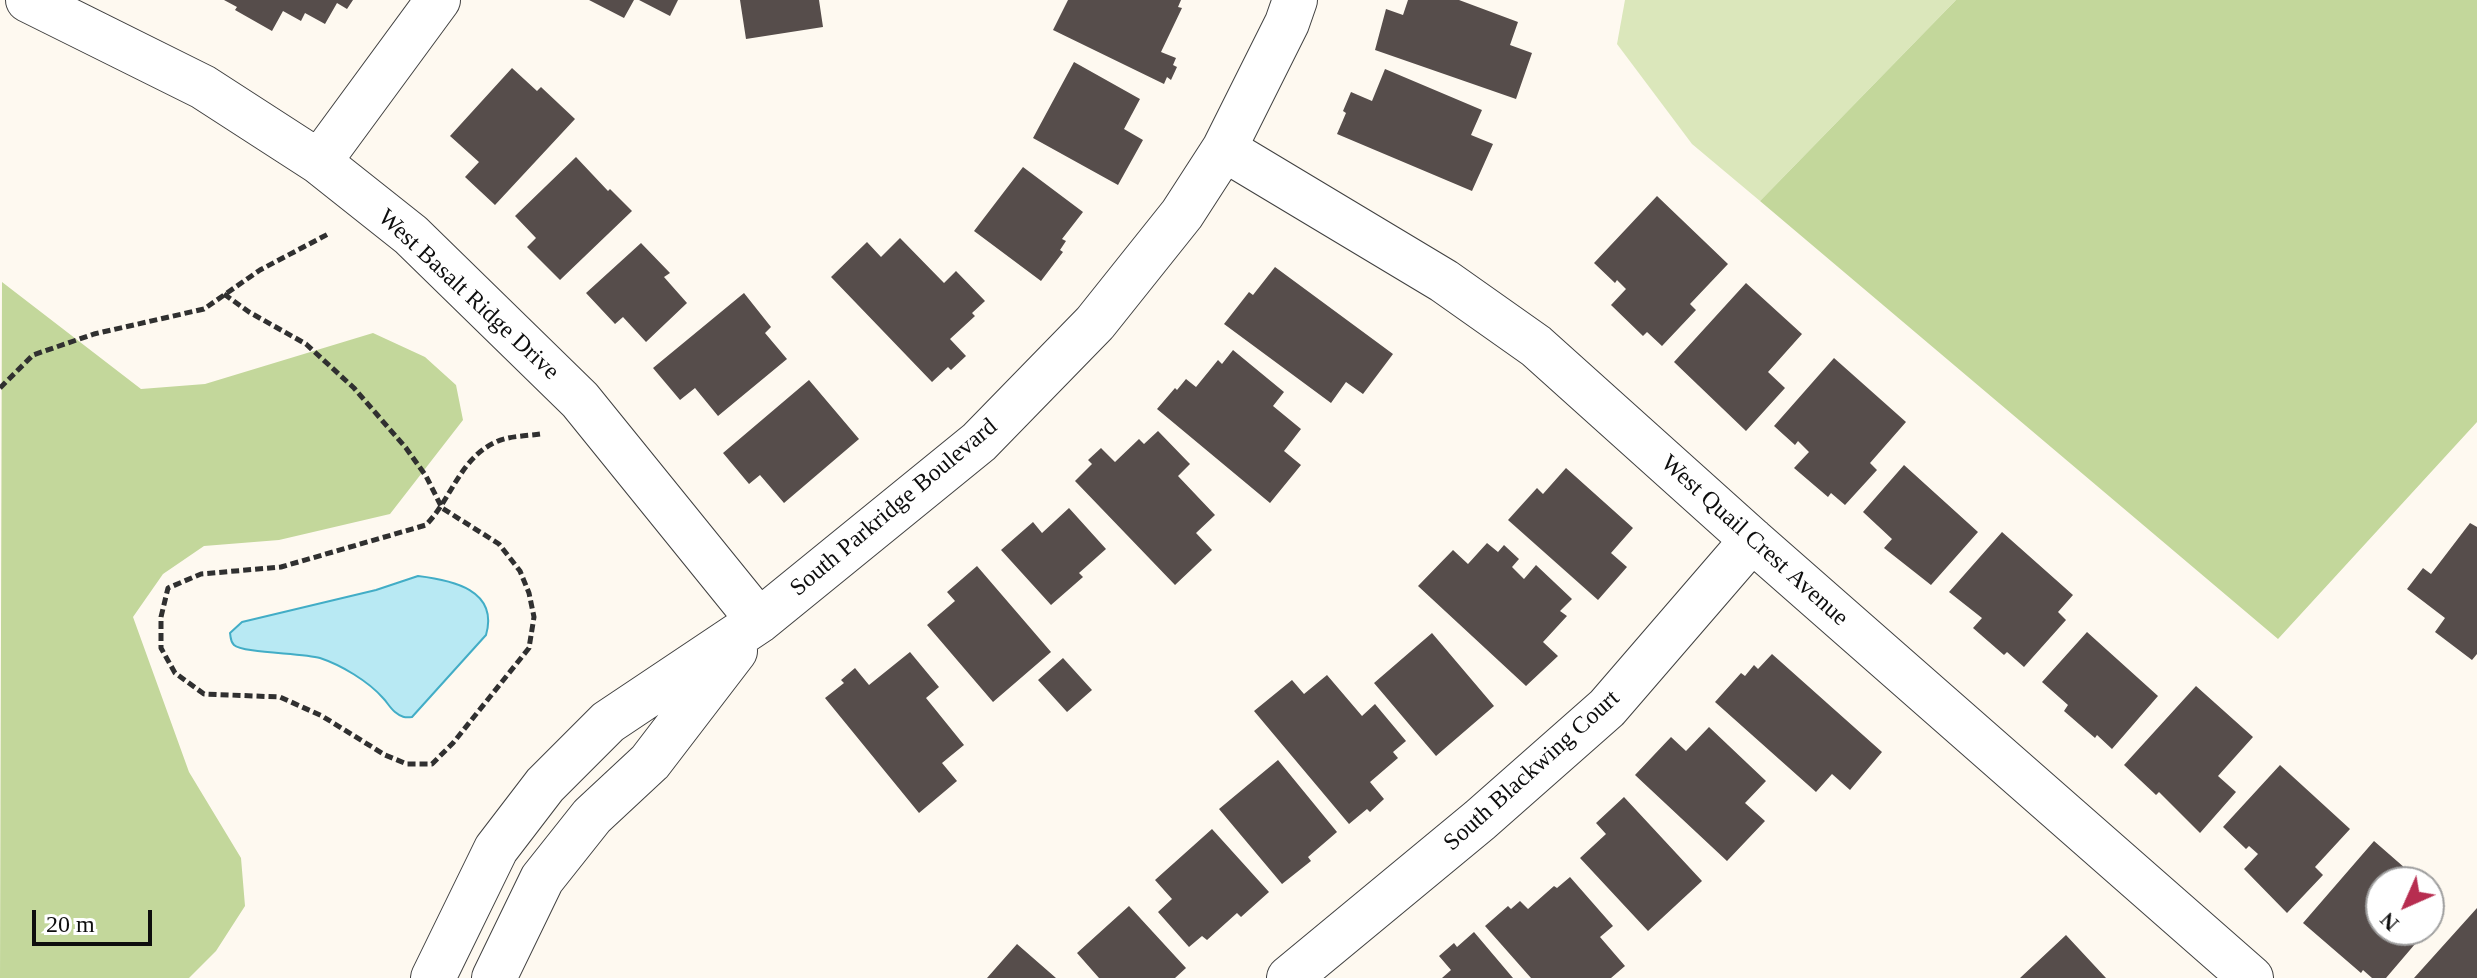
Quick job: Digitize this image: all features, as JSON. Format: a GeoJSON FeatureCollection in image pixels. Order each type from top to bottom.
{"type":"FeatureCollection","features":[{"type":"Feature","properties":{"kind":"street","name":"West Basalt Ridge Drive"},"geometry":{"type":"LineString","coordinates":[[28,0],[203,87],[319,162],[411,235],[580,400],[759,621]]}},
{"type":"Feature","properties":{"kind":"street"},"geometry":{"type":"LineString","coordinates":[[319,162],[438,0]]}},
{"type":"Feature","properties":{"kind":"street","name":"South Parkridge Boulevard"},"geometry":{"type":"LineString","coordinates":[[433,978],[496,849],[545,785],[608,722],[759,621],[979,442],[1095,323],[1182,214],[1224,149],[1287,23],[1295,0]]}},
{"type":"Feature","properties":{"kind":"street","name":"West Quail Crest Avenue"},"geometry":{"type":"LineString","coordinates":[[1224,149],[1444,281],[1536,346],[2243,975]]}},
{"type":"Feature","properties":{"kind":"street","name":"South Blackwing Court"},"geometry":{"type":"LineString","coordinates":[[1289,978],[1480,820],[1607,708],[1752,540]]}},
{"type":"Feature","properties":{"kind":"street","name":"South Parkridge Boulevard"},"geometry":{"type":"LineString","coordinates":[[494,978],[542,879],[592,816],[650,762],[759,621]]}},
{"type":"Feature","properties":{"kind":"path"},"geometry":{"type":"LineString","coordinates":[[0,388],[33,355],[94,334],[204,309],[260,270],[330,233]]}},
{"type":"Feature","properties":{"kind":"path"},"geometry":{"type":"LineString","coordinates":[[224,294],[306,344],[354,388],[406,448],[426,476],[442,508],[499,544],[520,571],[534,617],[529,648],[453,743],[432,764],[407,764],[385,755],[322,716],[280,697],[204,694],[175,673],[161,648],[161,617],[168,588],[201,574],[281,567],[426,525],[442,508],[464,466],[480,451],[498,440],[540,434]]}},
{"type":"Feature","properties":{"kind":"green space"},"geometry":{"type":"Polygon","coordinates":[[[1625,0],[1956,0],[1760,201],[1692,144],[1617,44],[1625,0]]]}},
{"type":"Feature","properties":{"kind":"green space"},"geometry":{"type":"Polygon","coordinates":[[[1956,0],[2477,0],[2477,422],[2278,639],[1760,201],[1956,0]]]}},
{"type":"Feature","properties":{"kind":"green space"},"geometry":{"type":"Polygon","coordinates":[[[2,282],[141,389],[205,384],[373,333],[425,357],[456,385],[463,420],[390,514],[279,540],[204,546],[163,574],[133,617],[189,772],[241,858],[245,906],[216,951],[189,978],[0,978],[2,282]]]}},
{"type":"Feature","properties":{"kind":"water"},"geometry":{"type":"Polygon","coordinates":[[[418,576],[470,590],[486,607],[488,620],[486,635],[412,717],[397,714],[370,686],[328,661],[311,656],[248,650],[239,648],[231,641],[230,633],[242,622],[376,590],[418,576]]]}},
{"type":"Feature","properties":{"kind":"building"},"geometry":{"type":"Polygon","coordinates":[[[224,0],[353,0],[347,9],[337,3],[325,24],[305,13],[301,21],[283,11],[272,31],[235,10],[237,7],[224,0]]]}},
{"type":"Feature","properties":{"kind":"building"},"geometry":{"type":"Polygon","coordinates":[[[589,0],[634,0],[624,18],[589,0]]]}},
{"type":"Feature","properties":{"kind":"building"},"geometry":{"type":"Polygon","coordinates":[[[639,0],[678,0],[670,16],[639,0]]]}},
{"type":"Feature","properties":{"kind":"building"},"geometry":{"type":"Polygon","coordinates":[[[740,0],[819,0],[823,27],[746,39],[740,0]]]}},
{"type":"Feature","properties":{"kind":"building"},"geometry":{"type":"Polygon","coordinates":[[[1068,0],[1181,0],[1178,7],[1182,8],[1161,52],[1176,58],[1173,65],[1177,67],[1171,80],[1167,77],[1164,84],[1053,30],[1068,0]]]}},
{"type":"Feature","properties":{"kind":"building"},"geometry":{"type":"Polygon","coordinates":[[[1408,0],[1459,0],[1518,22],[1510,45],[1532,53],[1516,99],[1375,50],[1386,9],[1403,15],[1408,0]]]}},
{"type":"Feature","properties":{"kind":"building"},"geometry":{"type":"Polygon","coordinates":[[[1074,62],[1140,99],[1124,129],[1143,140],[1118,185],[1033,138],[1074,62]]]}},
{"type":"Feature","properties":{"kind":"building"},"geometry":{"type":"Polygon","coordinates":[[[512,68],[537,91],[541,87],[575,119],[495,205],[465,177],[479,162],[450,136],[512,68]]]}},
{"type":"Feature","properties":{"kind":"building"},"geometry":{"type":"Polygon","coordinates":[[[1385,69],[1482,110],[1471,135],[1493,144],[1472,191],[1337,134],[1351,92],[1372,101],[1385,69]]]}},
{"type":"Feature","properties":{"kind":"building"},"geometry":{"type":"Polygon","coordinates":[[[576,157],[632,211],[560,280],[527,247],[536,238],[515,216],[576,157]]]}},
{"type":"Feature","properties":{"kind":"building"},"geometry":{"type":"Polygon","coordinates":[[[1023,167],[1083,212],[1062,239],[1066,241],[1060,250],[1063,252],[1041,281],[974,231],[1023,167]]]}},
{"type":"Feature","properties":{"kind":"building"},"geometry":{"type":"Polygon","coordinates":[[[1657,196],[1728,264],[1690,304],[1696,310],[1662,346],[1647,332],[1643,336],[1611,305],[1626,289],[1594,263],[1657,196]]]}},
{"type":"Feature","properties":{"kind":"building"},"geometry":{"type":"Polygon","coordinates":[[[900,238],[944,283],[956,271],[985,301],[972,313],[975,316],[950,339],[966,356],[932,382],[831,277],[867,242],[881,257],[900,238]]]}},
{"type":"Feature","properties":{"kind":"building"},"geometry":{"type":"Polygon","coordinates":[[[641,243],[670,273],[664,277],[687,303],[646,342],[623,317],[615,324],[586,293],[641,243]]]}},
{"type":"Feature","properties":{"kind":"building"},"geometry":{"type":"Polygon","coordinates":[[[1275,267],[1393,354],[1363,394],[1346,382],[1331,403],[1224,324],[1249,292],[1253,295],[1275,267]]]}},
{"type":"Feature","properties":{"kind":"building"},"geometry":{"type":"Polygon","coordinates":[[[1746,283],[1802,334],[1768,372],[1785,388],[1746,431],[1674,362],[1746,283]]]}},
{"type":"Feature","properties":{"kind":"building"},"geometry":{"type":"Polygon","coordinates":[[[744,293],[771,327],[765,333],[787,359],[718,416],[695,388],[680,400],[653,368],[744,293]]]}},
{"type":"Feature","properties":{"kind":"building"},"geometry":{"type":"Polygon","coordinates":[[[1233,350],[1284,392],[1273,406],[1301,429],[1284,451],[1301,465],[1270,503],[1157,409],[1186,379],[1196,387],[1218,360],[1222,364],[1233,350]]]}},
{"type":"Feature","properties":{"kind":"building"},"geometry":{"type":"Polygon","coordinates":[[[1834,358],[1906,422],[1870,463],[1877,470],[1845,505],[1831,493],[1828,497],[1794,468],[1809,452],[1798,441],[1795,445],[1774,426],[1834,358]]]}},
{"type":"Feature","properties":{"kind":"building"},"geometry":{"type":"Polygon","coordinates":[[[809,380],[859,439],[784,503],[760,475],[749,484],[723,453],[809,380]]]}},
{"type":"Feature","properties":{"kind":"building"},"geometry":{"type":"Polygon","coordinates":[[[1158,431],[1190,464],[1178,476],[1215,515],[1196,533],[1212,550],[1175,585],[1075,481],[1092,464],[1088,460],[1101,448],[1115,462],[1139,439],[1144,444],[1158,431]]]}},
{"type":"Feature","properties":{"kind":"building"},"geometry":{"type":"Polygon","coordinates":[[[1904,465],[1978,532],[1931,585],[1884,548],[1892,539],[1863,512],[1904,465]]]}},
{"type":"Feature","properties":{"kind":"building"},"geometry":{"type":"Polygon","coordinates":[[[1566,468],[1633,528],[1611,553],[1627,567],[1598,600],[1508,520],[1537,488],[1543,494],[1566,468]]]}},
{"type":"Feature","properties":{"kind":"building"},"geometry":{"type":"Polygon","coordinates":[[[1069,508],[1106,549],[1079,573],[1083,577],[1051,605],[1001,550],[1033,522],[1042,533],[1069,508]]]}},
{"type":"Feature","properties":{"kind":"building"},"geometry":{"type":"Polygon","coordinates":[[[2470,523],[2477,527],[2477,654],[2472,660],[2435,632],[2445,618],[2407,589],[2423,568],[2431,574],[2470,523]]]}},
{"type":"Feature","properties":{"kind":"building"},"geometry":{"type":"Polygon","coordinates":[[[2002,532],[2073,595],[2058,612],[2066,620],[2024,667],[2007,652],[2004,655],[1973,628],[1982,618],[1949,592],[2002,532]]]}},
{"type":"Feature","properties":{"kind":"building"},"geometry":{"type":"Polygon","coordinates":[[[1487,543],[1498,552],[1504,545],[1519,559],[1512,567],[1524,579],[1536,565],[1572,599],[1560,611],[1567,616],[1543,642],[1558,656],[1526,686],[1418,586],[1453,550],[1468,564],[1487,543]]]}},
{"type":"Feature","properties":{"kind":"building"},"geometry":{"type":"Polygon","coordinates":[[[977,566],[1051,652],[993,702],[927,625],[955,601],[947,592],[977,566]]]}},
{"type":"Feature","properties":{"kind":"building"},"geometry":{"type":"Polygon","coordinates":[[[2087,632],[2158,696],[2112,749],[2064,711],[2068,705],[2042,682],[2087,632]]]}},
{"type":"Feature","properties":{"kind":"building"},"geometry":{"type":"Polygon","coordinates":[[[1432,633],[1494,706],[1436,756],[1374,683],[1432,633]]]}},
{"type":"Feature","properties":{"kind":"building"},"geometry":{"type":"Polygon","coordinates":[[[910,652],[939,687],[926,698],[964,745],[942,763],[957,781],[919,813],[825,698],[844,683],[841,680],[855,668],[869,685],[910,652]]]}},
{"type":"Feature","properties":{"kind":"building"},"geometry":{"type":"Polygon","coordinates":[[[1772,654],[1882,752],[1850,790],[1832,774],[1816,792],[1715,702],[1741,673],[1745,676],[1754,665],[1758,669],[1772,654]]]}},
{"type":"Feature","properties":{"kind":"building"},"geometry":{"type":"Polygon","coordinates":[[[1063,658],[1092,690],[1067,712],[1038,680],[1063,658]]]}},
{"type":"Feature","properties":{"kind":"building"},"geometry":{"type":"Polygon","coordinates":[[[1327,675],[1362,716],[1375,704],[1406,741],[1393,752],[1398,758],[1370,782],[1384,799],[1370,812],[1367,809],[1349,824],[1254,711],[1292,680],[1304,694],[1327,675]]]}},
{"type":"Feature","properties":{"kind":"building"},"geometry":{"type":"Polygon","coordinates":[[[2196,686],[2253,737],[2218,776],[2236,792],[2200,833],[2159,792],[2156,795],[2124,765],[2196,686]]]}},
{"type":"Feature","properties":{"kind":"building"},"geometry":{"type":"Polygon","coordinates":[[[1709,727],[1766,781],[1745,803],[1765,821],[1727,861],[1635,775],[1671,737],[1686,751],[1709,727]]]}},
{"type":"Feature","properties":{"kind":"building"},"geometry":{"type":"Polygon","coordinates":[[[1278,760],[1337,832],[1308,857],[1311,861],[1282,884],[1219,809],[1278,760]]]}},
{"type":"Feature","properties":{"kind":"building"},"geometry":{"type":"Polygon","coordinates":[[[2280,765],[2350,829],[2315,867],[2323,875],[2287,913],[2244,869],[2258,854],[2249,846],[2246,849],[2223,827],[2280,765]]]}},
{"type":"Feature","properties":{"kind":"building"},"geometry":{"type":"Polygon","coordinates":[[[1624,797],[1702,881],[1648,931],[1580,858],[1606,834],[1596,823],[1624,797]]]}},
{"type":"Feature","properties":{"kind":"building"},"geometry":{"type":"Polygon","coordinates":[[[1212,829],[1269,892],[1241,917],[1237,913],[1207,940],[1202,936],[1189,947],[1158,912],[1172,899],[1155,880],[1212,829]]]}},
{"type":"Feature","properties":{"kind":"building"},"geometry":{"type":"Polygon","coordinates":[[[2374,841],[2403,866],[2365,866],[2365,946],[2413,946],[2386,978],[2372,978],[2363,970],[2361,973],[2303,923],[2374,841]]]}},
{"type":"Feature","properties":{"kind":"building"},"geometry":{"type":"Polygon","coordinates":[[[1570,877],[1613,926],[1600,937],[1625,966],[1611,978],[1531,978],[1485,926],[1508,906],[1511,909],[1520,901],[1528,909],[1554,886],[1557,888],[1570,877]]]}},
{"type":"Feature","properties":{"kind":"building"},"geometry":{"type":"Polygon","coordinates":[[[1129,906],[1186,968],[1175,978],[1099,978],[1077,953],[1129,906]]]}},
{"type":"Feature","properties":{"kind":"building"},"geometry":{"type":"Polygon","coordinates":[[[2477,908],[2477,978],[2414,978],[2477,908]]]}},
{"type":"Feature","properties":{"kind":"building"},"geometry":{"type":"Polygon","coordinates":[[[1474,932],[1513,978],[1442,978],[1451,970],[1439,956],[1454,943],[1457,947],[1474,932]]]}},
{"type":"Feature","properties":{"kind":"building"},"geometry":{"type":"Polygon","coordinates":[[[2066,935],[2106,978],[2020,978],[2066,935]]]}},
{"type":"Feature","properties":{"kind":"building"},"geometry":{"type":"Polygon","coordinates":[[[1017,944],[1056,978],[987,978],[1017,944]]]}}]}
